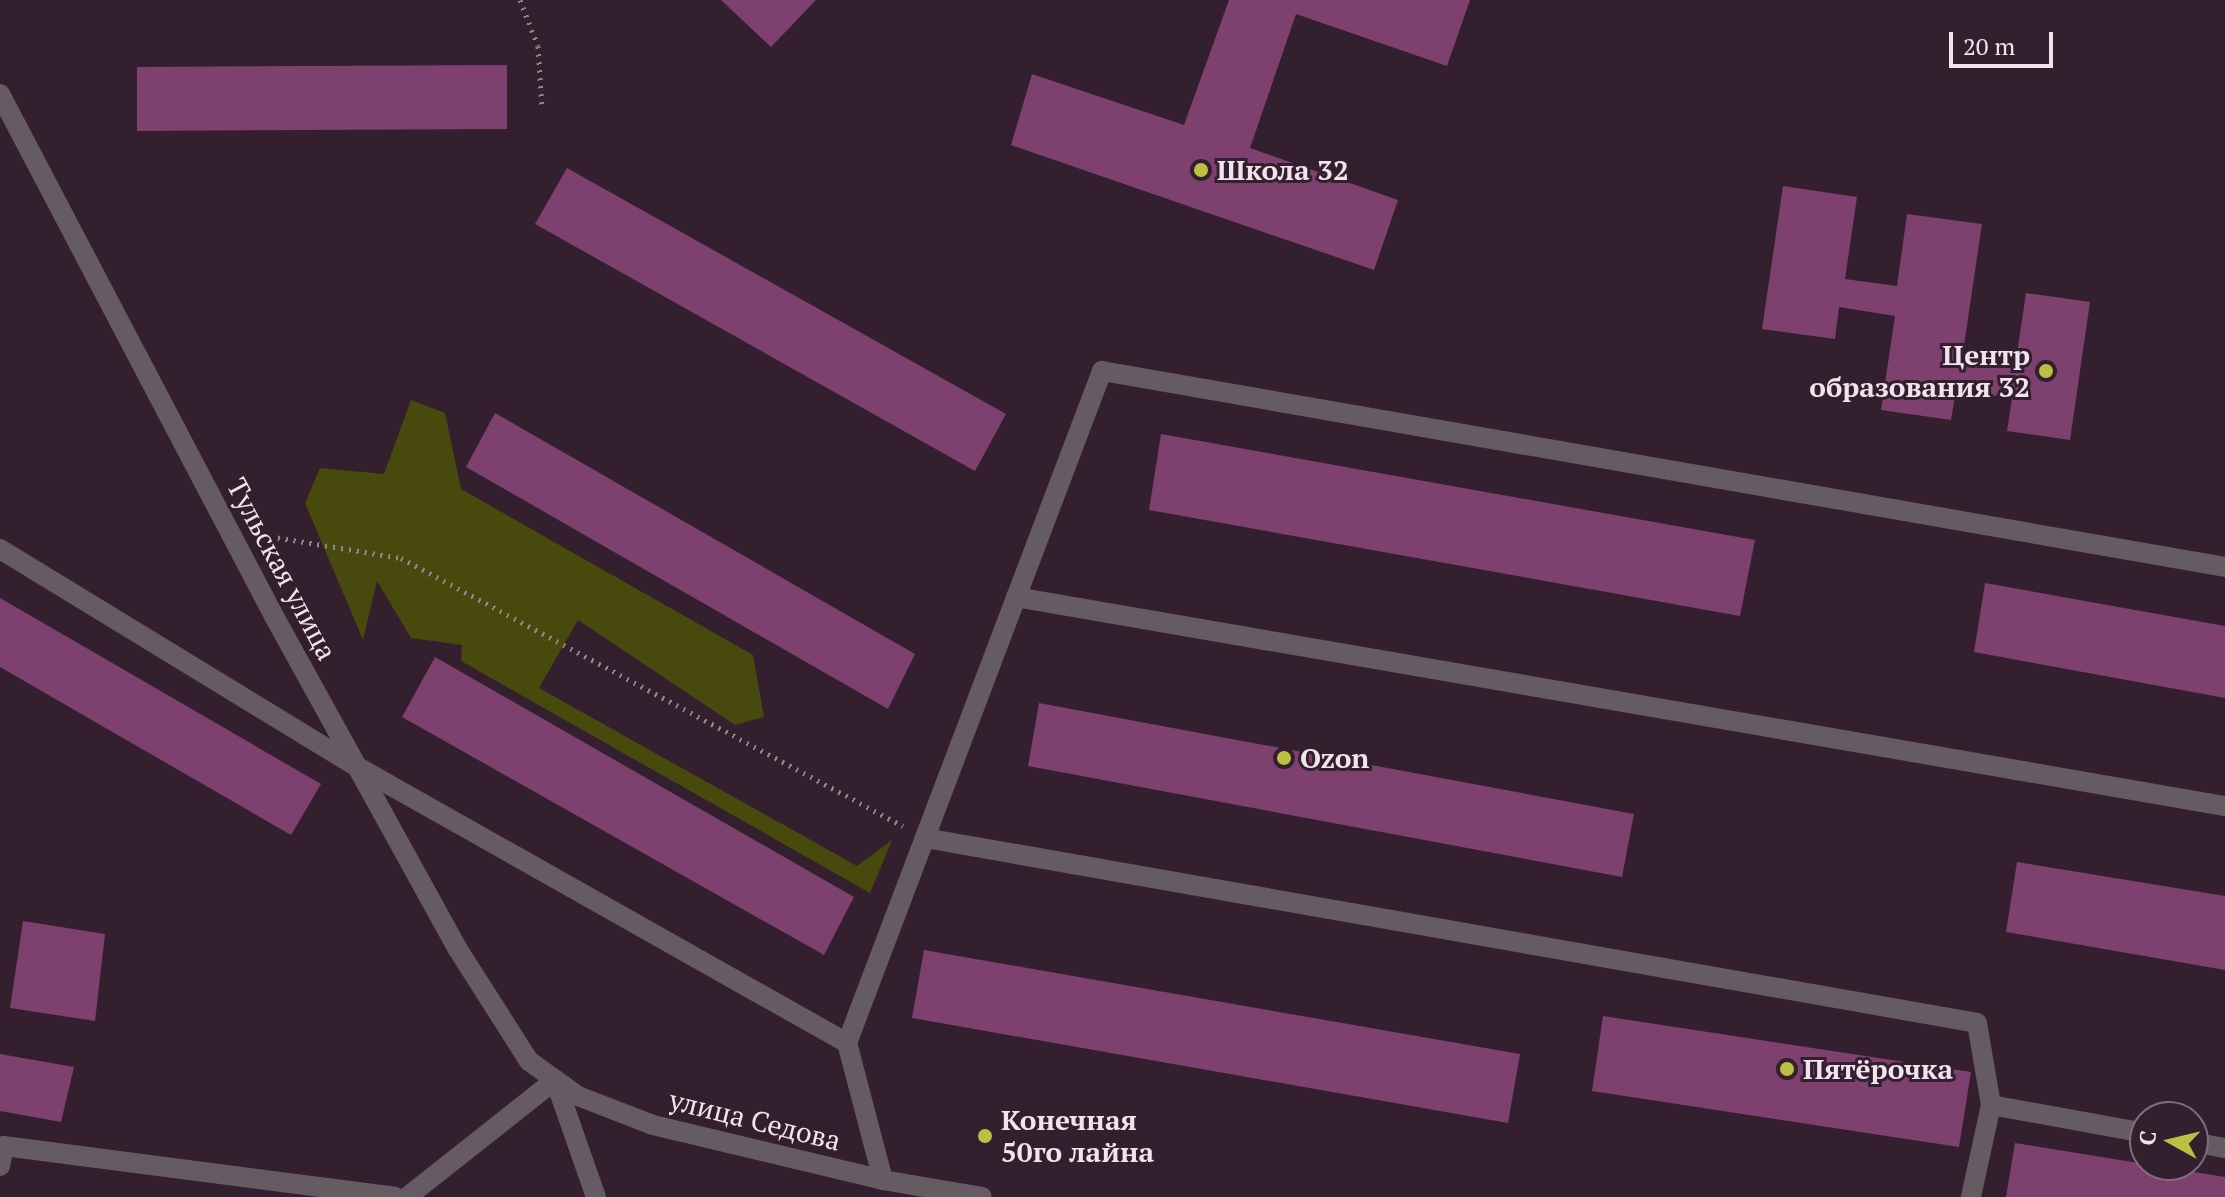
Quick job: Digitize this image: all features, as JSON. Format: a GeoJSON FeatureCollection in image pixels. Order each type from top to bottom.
{"type":"FeatureCollection","features":[{"type":"Feature","properties":{"kind":"street","name":"Тульская улица"},"geometry":{"type":"LineString","coordinates":[[0,94],[356,766],[457,948],[529,1061]]}},
{"type":"Feature","properties":{"kind":"street"},"geometry":{"type":"LineString","coordinates":[[883,1180],[847,1043],[1102,371],[2225,567]]}},
{"type":"Feature","properties":{"kind":"street"},"geometry":{"type":"LineString","coordinates":[[0,549],[356,766],[847,1043]]}},
{"type":"Feature","properties":{"kind":"street"},"geometry":{"type":"LineString","coordinates":[[1016,597],[2225,806]]}},
{"type":"Feature","properties":{"kind":"street"},"geometry":{"type":"LineString","coordinates":[[925,838],[1977,1023],[1991,1105],[1971,1197]]}},
{"type":"Feature","properties":{"kind":"street","name":"улица Седова"},"geometry":{"type":"LineString","coordinates":[[529,1061],[578,1096],[653,1125],[883,1180],[982,1197]]}},
{"type":"Feature","properties":{"kind":"street"},"geometry":{"type":"LineString","coordinates":[[407,1197],[555,1080],[596,1197]]}},
{"type":"Feature","properties":{"kind":"street"},"geometry":{"type":"LineString","coordinates":[[1991,1105],[2129,1130]]}},
{"type":"Feature","properties":{"kind":"street"},"geometry":{"type":"LineString","coordinates":[[0,1166],[4,1146],[395,1197]]}},
{"type":"Feature","properties":{"kind":"path"},"geometry":{"type":"LineString","coordinates":[[520,0],[538,46],[542,109]]}},
{"type":"Feature","properties":{"kind":"path"},"geometry":{"type":"LineString","coordinates":[[229,530],[401,558],[925,838]]}},
{"type":"Feature","properties":{"kind":"shaded area"},"geometry":{"type":"Polygon","coordinates":[[[411,400],[445,413],[461,489],[753,655],[764,717],[735,725],[578,620],[539,688],[857,866],[892,840],[870,893],[461,661],[462,645],[411,638],[377,581],[363,640],[305,503],[320,468],[384,474],[411,400]]]}},
{"type":"Feature","properties":{"kind":"building"},"geometry":{"type":"Polygon","coordinates":[[[721,0],[816,0],[771,47],[721,0]]]}},
{"type":"Feature","properties":{"kind":"building"},"geometry":{"type":"Polygon","coordinates":[[[1229,0],[1470,0],[1447,66],[1296,14],[1250,148],[1398,200],[1374,270],[1011,145],[1032,74],[1184,125],[1229,0]]]}},
{"type":"Feature","properties":{"kind":"building"},"geometry":{"type":"Polygon","coordinates":[[[507,65],[507,129],[137,131],[137,67],[507,65]]]}},
{"type":"Feature","properties":{"kind":"building"},"geometry":{"type":"Polygon","coordinates":[[[567,168],[1006,414],[975,471],[535,224],[567,168]]]}},
{"type":"Feature","properties":{"kind":"building"},"geometry":{"type":"Polygon","coordinates":[[[1783,186],[1857,197],[1845,279],[1897,286],[1907,214],[1982,224],[1962,359],[2015,367],[2026,293],[2090,302],[2070,440],[2007,431],[2012,398],[1956,390],[1951,420],[1881,410],[1895,316],[1839,307],[1835,339],[1762,329],[1783,186]]]}},
{"type":"Feature","properties":{"kind":"building"},"geometry":{"type":"Polygon","coordinates":[[[495,413],[915,654],[888,709],[466,467],[495,413]]]}},
{"type":"Feature","properties":{"kind":"building"},"geometry":{"type":"Polygon","coordinates":[[[1161,434],[1755,540],[1740,616],[1149,510],[1161,434]]]}},
{"type":"Feature","properties":{"kind":"building"},"geometry":{"type":"Polygon","coordinates":[[[1985,583],[2225,626],[2225,698],[1974,652],[1985,583]]]}},
{"type":"Feature","properties":{"kind":"building"},"geometry":{"type":"Polygon","coordinates":[[[0,598],[321,784],[291,835],[0,667],[0,598]]]}},
{"type":"Feature","properties":{"kind":"building"},"geometry":{"type":"Polygon","coordinates":[[[435,657],[854,897],[824,955],[402,717],[435,657]]]}},
{"type":"Feature","properties":{"kind":"building"},"geometry":{"type":"Polygon","coordinates":[[[1039,703],[1634,814],[1622,877],[1028,766],[1039,703]]]}},
{"type":"Feature","properties":{"kind":"building"},"geometry":{"type":"Polygon","coordinates":[[[2017,862],[2225,896],[2225,970],[2006,932],[2017,862]]]}},
{"type":"Feature","properties":{"kind":"building"},"geometry":{"type":"Polygon","coordinates":[[[23,921],[105,934],[95,1021],[10,1008],[23,921]]]}},
{"type":"Feature","properties":{"kind":"building"},"geometry":{"type":"Polygon","coordinates":[[[924,950],[1520,1054],[1508,1123],[912,1018],[924,950]]]}},
{"type":"Feature","properties":{"kind":"building"},"geometry":{"type":"Polygon","coordinates":[[[1603,1016],[1971,1072],[1959,1147],[1592,1091],[1603,1016]]]}},
{"type":"Feature","properties":{"kind":"building"},"geometry":{"type":"Polygon","coordinates":[[[0,1054],[74,1067],[61,1122],[0,1111],[0,1054]]]}},
{"type":"Feature","properties":{"kind":"building"},"geometry":{"type":"Polygon","coordinates":[[[2015,1143],[2129,1161],[2129,1181],[2209,1181],[2209,1174],[2225,1177],[2225,1197],[2006,1197],[2015,1143]]]}},
{"type":"Feature","properties":{"kind":"place","name":"Школа 32"},"geometry":{"type":"Point","coordinates":[1201,170]}},
{"type":"Feature","properties":{"kind":"place","name":"Центр образования 32"},"geometry":{"type":"Point","coordinates":[2046,371]}},
{"type":"Feature","properties":{"kind":"place","name":"Ozon"},"geometry":{"type":"Point","coordinates":[1284,758]}},
{"type":"Feature","properties":{"kind":"place","name":"Пятёрочка"},"geometry":{"type":"Point","coordinates":[1787,1069]}},
{"type":"Feature","properties":{"kind":"place","name":"Конечная 50го лайна"},"geometry":{"type":"Point","coordinates":[985,1136]}}]}
